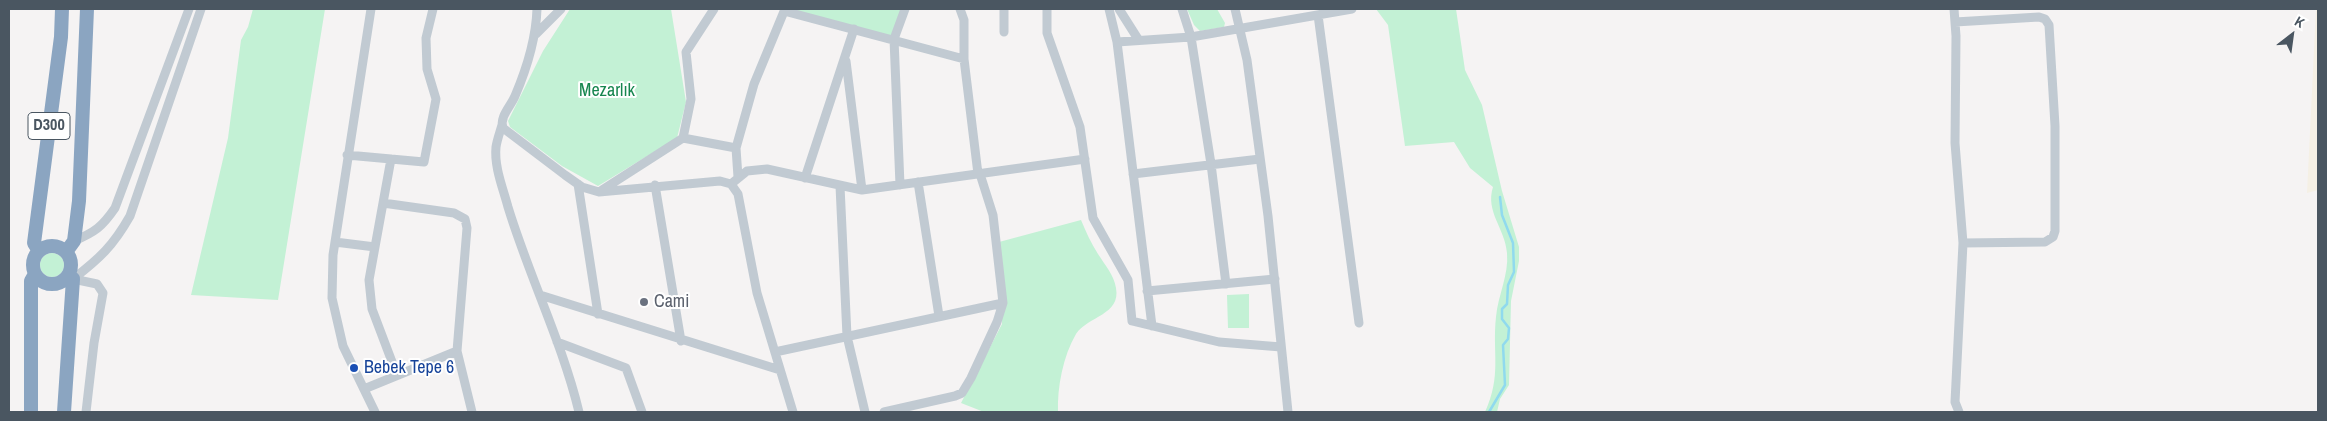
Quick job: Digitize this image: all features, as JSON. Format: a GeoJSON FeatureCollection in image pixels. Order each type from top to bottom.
{"type":"FeatureCollection","features":[{"type":"Feature","properties":{"kind":"highway","name":"D300"},"geometry":{"type":"LineString","coordinates":[[36,247],[61,37],[62,9]]}},
{"type":"Feature","properties":{"kind":"highway","name":"D300"},"geometry":{"type":"LineString","coordinates":[[70,247],[79,201],[87,9]]}},
{"type":"Feature","properties":{"kind":"highway"},"geometry":{"type":"LineString","coordinates":[[31,412],[34,260],[36,247],[52,246],[70,247],[71,265],[64,412]]}},
{"type":"Feature","properties":{"kind":"highway"},"geometry":{"type":"LineString","coordinates":[[33,278],[52,284],[70,278]]}},
{"type":"Feature","properties":{"kind":"street"},"geometry":{"type":"LineString","coordinates":[[70,247],[103,225],[115,208],[189,9]]}},
{"type":"Feature","properties":{"kind":"street"},"geometry":{"type":"LineString","coordinates":[[70,278],[100,258],[116,241],[130,216],[200,9]]}},
{"type":"Feature","properties":{"kind":"street"},"geometry":{"type":"LineString","coordinates":[[371,9],[335,242],[332,298],[343,346],[375,412]]}},
{"type":"Feature","properties":{"kind":"street"},"geometry":{"type":"LineString","coordinates":[[348,155],[424,162],[436,99],[427,69],[426,38],[434,9]]}},
{"type":"Feature","properties":{"kind":"street"},"geometry":{"type":"LineString","coordinates":[[537,9],[536,34],[515,96],[502,119],[496,148],[498,171],[519,243],[572,384],[579,412]]}},
{"type":"Feature","properties":{"kind":"street"},"geometry":{"type":"LineString","coordinates":[[552,18],[556,9]]}},
{"type":"Feature","properties":{"kind":"street"},"geometry":{"type":"LineString","coordinates":[[536,34],[561,9]]}},
{"type":"Feature","properties":{"kind":"street"},"geometry":{"type":"LineString","coordinates":[[683,138],[691,99],[686,52],[714,9]]}},
{"type":"Feature","properties":{"kind":"street"},"geometry":{"type":"LineString","coordinates":[[900,185],[894,38],[905,9]]}},
{"type":"Feature","properties":{"kind":"street"},"geometry":{"type":"LineString","coordinates":[[884,412],[962,393],[997,322],[1003,303],[993,215],[979,174],[964,59],[964,20],[960,9]]}},
{"type":"Feature","properties":{"kind":"street"},"geometry":{"type":"LineString","coordinates":[[1004,9],[1004,32]]}},
{"type":"Feature","properties":{"kind":"street"},"geometry":{"type":"LineString","coordinates":[[1047,9],[1047,33],[1062,82],[1080,127],[1093,218],[1128,280],[1132,321],[1219,342],[1281,347]]}},
{"type":"Feature","properties":{"kind":"street"},"geometry":{"type":"LineString","coordinates":[[1109,9],[1117,42],[1152,326]]}},
{"type":"Feature","properties":{"kind":"street"},"geometry":{"type":"LineString","coordinates":[[1119,9],[1138,39]]}},
{"type":"Feature","properties":{"kind":"street"},"geometry":{"type":"LineString","coordinates":[[1182,9],[1191,37],[1211,164],[1226,284]]}},
{"type":"Feature","properties":{"kind":"street"},"geometry":{"type":"LineString","coordinates":[[1235,9],[1247,60],[1275,280],[1288,412]]}},
{"type":"Feature","properties":{"kind":"street"},"geometry":{"type":"LineString","coordinates":[[1117,42],[1138,39],[1191,37],[1239,29],[1306,13],[1318,15],[1352,9]]}},
{"type":"Feature","properties":{"kind":"street"},"geometry":{"type":"LineString","coordinates":[[1954,9],[1955,143],[1962,243],[1955,402],[1959,412]]}},
{"type":"Feature","properties":{"kind":"street"},"geometry":{"type":"LineString","coordinates":[[738,177],[736,148],[754,84],[784,10],[894,38],[964,59]]}},
{"type":"Feature","properties":{"kind":"street"},"geometry":{"type":"LineString","coordinates":[[1318,15],[1359,323]]}},
{"type":"Feature","properties":{"kind":"street"},"geometry":{"type":"LineString","coordinates":[[1955,22],[2039,17],[2045,19],[2049,25],[2055,126],[2055,231],[2053,237],[2045,242],[1962,243]]}},
{"type":"Feature","properties":{"kind":"street"},"geometry":{"type":"LineString","coordinates":[[805,178],[854,29]]}},
{"type":"Feature","properties":{"kind":"street"},"geometry":{"type":"LineString","coordinates":[[846,58],[862,190]]}},
{"type":"Feature","properties":{"kind":"street"},"geometry":{"type":"LineString","coordinates":[[502,125],[505,130],[578,184],[599,192],[655,185],[720,181],[731,184],[738,194],[757,293],[792,412]]}},
{"type":"Feature","properties":{"kind":"street"},"geometry":{"type":"LineString","coordinates":[[599,192],[683,138],[736,148]]}},
{"type":"Feature","properties":{"kind":"street"},"geometry":{"type":"LineString","coordinates":[[391,159],[369,280],[372,309],[396,375]]}},
{"type":"Feature","properties":{"kind":"street"},"geometry":{"type":"LineString","coordinates":[[731,184],[747,171],[767,169],[862,190],[1085,159]]}},
{"type":"Feature","properties":{"kind":"street"},"geometry":{"type":"LineString","coordinates":[[1133,174],[1260,159]]}},
{"type":"Feature","properties":{"kind":"street"},"geometry":{"type":"LineString","coordinates":[[918,182],[939,316]]}},
{"type":"Feature","properties":{"kind":"street"},"geometry":{"type":"LineString","coordinates":[[578,184],[598,314]]}},
{"type":"Feature","properties":{"kind":"street"},"geometry":{"type":"LineString","coordinates":[[655,185],[681,341]]}},
{"type":"Feature","properties":{"kind":"street"},"geometry":{"type":"LineString","coordinates":[[840,186],[847,336],[865,412]]}},
{"type":"Feature","properties":{"kind":"street"},"geometry":{"type":"LineString","coordinates":[[383,203],[454,213],[465,219],[467,228],[457,351],[472,412]]}},
{"type":"Feature","properties":{"kind":"street"},"geometry":{"type":"LineString","coordinates":[[335,242],[375,247]]}},
{"type":"Feature","properties":{"kind":"street"},"geometry":{"type":"LineString","coordinates":[[70,278],[97,284],[103,293],[94,343],[86,412]]}},
{"type":"Feature","properties":{"kind":"street"},"geometry":{"type":"LineString","coordinates":[[1147,291],[1275,280]]}},
{"type":"Feature","properties":{"kind":"street"},"geometry":{"type":"LineString","coordinates":[[540,295],[681,341],[780,370]]}},
{"type":"Feature","properties":{"kind":"street"},"geometry":{"type":"LineString","coordinates":[[775,352],[1003,303]]}},
{"type":"Feature","properties":{"kind":"street"},"geometry":{"type":"LineString","coordinates":[[557,342],[626,368],[642,412]]}},
{"type":"Feature","properties":{"kind":"street"},"geometry":{"type":"LineString","coordinates":[[364,389],[457,351]]}},
{"type":"Feature","properties":{"kind":"green space"},"geometry":{"type":"Polygon","coordinates":[[[253,9],[325,9],[278,300],[191,295],[228,138],[241,40],[248,27],[253,9]]]}},
{"type":"Feature","properties":{"kind":"green space","name":"Mezarlık"},"geometry":{"type":"Polygon","coordinates":[[[570,9],[671,9],[686,102],[677,138],[598,186],[562,166],[510,127],[508,121],[543,51],[570,9]]]}},
{"type":"Feature","properties":{"kind":"green space"},"geometry":{"type":"Polygon","coordinates":[[[797,9],[904,9],[892,37],[801,17],[797,9]]]}},
{"type":"Feature","properties":{"kind":"green space"},"geometry":{"type":"Polygon","coordinates":[[[1187,9],[1217,9],[1225,23],[1224,27],[1200,31],[1194,25],[1187,9]]]}},
{"type":"Feature","properties":{"kind":"green space"},"geometry":{"type":"Polygon","coordinates":[[[1376,9],[1456,9],[1465,70],[1482,105],[1502,191],[1519,247],[1519,261],[1511,301],[1509,385],[1500,399],[1497,412],[1485,412],[1495,375],[1496,317],[1505,277],[1507,253],[1503,236],[1493,212],[1491,196],[1493,187],[1470,168],[1454,142],[1405,146],[1388,25],[1376,9]]]}},
{"type":"Feature","properties":{"kind":"green space"},"geometry":{"type":"Polygon","coordinates":[[[1081,220],[1093,246],[1109,270],[1116,288],[1116,297],[1114,304],[1109,310],[1081,328],[1071,343],[1062,372],[1058,412],[984,412],[961,403],[1002,324],[999,242],[1081,220]]]}},
{"type":"Feature","properties":{"kind":"green space"},"geometry":{"type":"Polygon","coordinates":[[[52,253],[60,257],[64,265],[60,273],[52,277],[44,273],[40,265],[44,257],[52,253]]]}},
{"type":"Feature","properties":{"kind":"green space"},"geometry":{"type":"Polygon","coordinates":[[[1249,294],[1249,328],[1228,328],[1227,295],[1249,294]]]}},
{"type":"Feature","properties":{"kind":"sand"},"geometry":{"type":"Polygon","coordinates":[[[2316,9],[2318,9],[2318,190],[2307,193],[2316,9]]]}},
{"type":"Feature","properties":{"kind":"waterway"},"geometry":{"type":"LineString","coordinates":[[1489,412],[1505,385],[1503,345],[1508,339],[1509,328],[1502,319],[1502,309],[1507,304],[1508,285],[1514,272],[1513,243],[1502,215],[1500,197]]}},
{"type":"Feature","properties":{"kind":"place","name":"Cami"},"geometry":{"type":"Point","coordinates":[644,302]}},
{"type":"Feature","properties":{"kind":"place","name":"Bebek Tepe 6"},"geometry":{"type":"Point","coordinates":[354,368]}}]}
